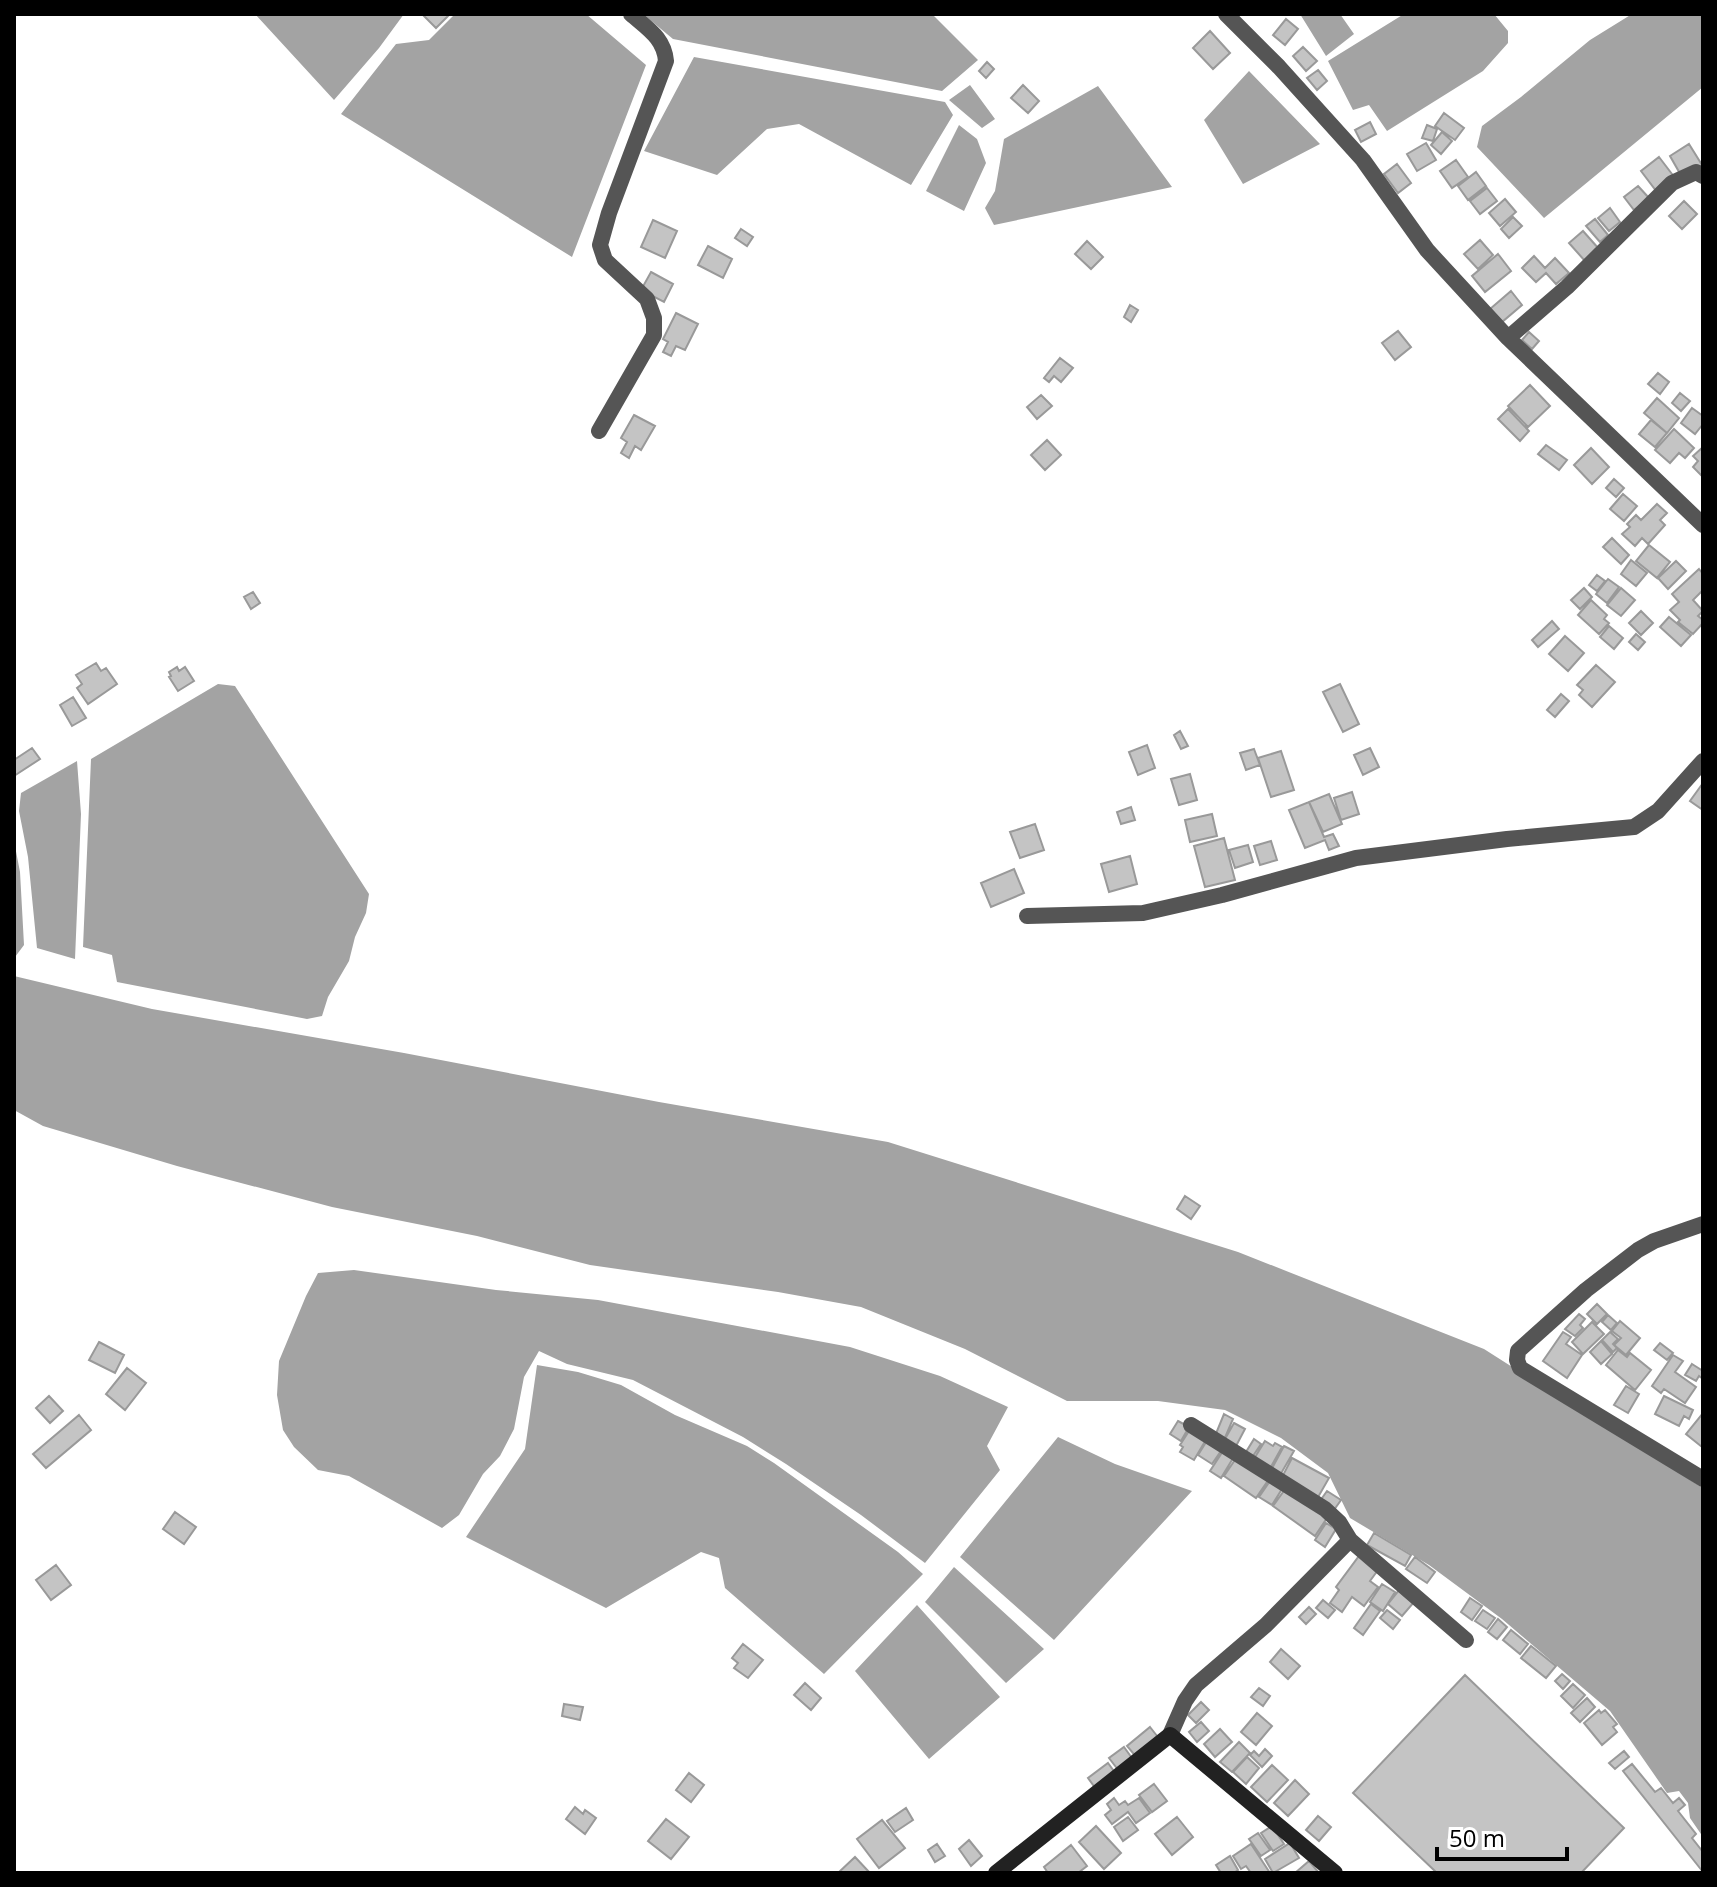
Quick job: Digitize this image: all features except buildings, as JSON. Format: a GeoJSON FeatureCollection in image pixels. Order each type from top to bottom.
{"type":"FeatureCollection","features":[{"type":"Feature","properties":{"kind":"street"},"geometry":{"type":"LineString","coordinates":[[599,431],[654,335],[654,318],[647,299],[605,260],[600,245],[666,61],[665,49],[658,38],[631,14]]}},
{"type":"Feature","properties":{"kind":"street"},"geometry":{"type":"LineString","coordinates":[[1226,14],[1363,160],[1427,250],[1508,338],[1703,525]]}},
{"type":"Feature","properties":{"kind":"street"},"geometry":{"type":"LineString","coordinates":[[1508,338],[1567,287],[1672,183],[1696,172],[1703,176]]}},
{"type":"Feature","properties":{"kind":"street"},"geometry":{"type":"LineString","coordinates":[[1027,916],[1143,913],[1356,858],[1634,827],[1658,811],[1703,761]]}},
{"type":"Feature","properties":{"kind":"street"},"geometry":{"type":"LineString","coordinates":[[1703,1224],[1654,1241],[1638,1250],[1529,1340],[1518,1351],[1517,1360],[1520,1368],[1703,1479]]}},
{"type":"Feature","properties":{"kind":"street"},"geometry":{"type":"LineString","coordinates":[[1191,1425],[1325,1509],[1339,1522],[1350,1540],[1466,1640]]}},
{"type":"Feature","properties":{"kind":"street"},"geometry":{"type":"LineString","coordinates":[[996,1873],[1170,1735],[1196,1685],[1266,1625],[1350,1540]]}},
{"type":"Feature","properties":{"kind":"street"},"geometry":{"type":"LineString","coordinates":[[1170,1735],[1335,1873]]}},
{"type":"Feature","properties":{"kind":"shaded area"},"geometry":{"type":"Polygon","coordinates":[[[255,14],[404,14],[334,100],[255,14]]]}},
{"type":"Feature","properties":{"kind":"shaded area"},"geometry":{"type":"Polygon","coordinates":[[[455,14],[586,14],[646,65],[572,257],[341,114],[396,44],[429,40],[455,14]]]}},
{"type":"Feature","properties":{"kind":"shaded area"},"geometry":{"type":"Polygon","coordinates":[[[643,14],[932,14],[978,60],[942,91],[673,39],[643,14]]]}},
{"type":"Feature","properties":{"kind":"shaded area"},"geometry":{"type":"Polygon","coordinates":[[[1300,14],[1340,14],[1354,34],[1326,56],[1300,14]]]}},
{"type":"Feature","properties":{"kind":"shaded area"},"geometry":{"type":"Polygon","coordinates":[[[1404,14],[1494,14],[1508,31],[1508,43],[1483,71],[1387,131],[1369,105],[1353,110],[1328,61],[1404,14]]]}},
{"type":"Feature","properties":{"kind":"shaded area"},"geometry":{"type":"Polygon","coordinates":[[[1632,14],[1703,14],[1703,87],[1544,218],[1477,147],[1482,126],[1590,40],[1632,14]]]}},
{"type":"Feature","properties":{"kind":"shaded area"},"geometry":{"type":"Polygon","coordinates":[[[694,57],[945,102],[953,115],[911,185],[799,124],[767,129],[717,175],[644,151],[694,57]]]}},
{"type":"Feature","properties":{"kind":"shaded area"},"geometry":{"type":"Polygon","coordinates":[[[1249,71],[1320,144],[1243,184],[1204,120],[1249,71]]]}},
{"type":"Feature","properties":{"kind":"shaded area"},"geometry":{"type":"Polygon","coordinates":[[[970,85],[995,119],[982,128],[949,100],[970,85]]]}},
{"type":"Feature","properties":{"kind":"shaded area"},"geometry":{"type":"Polygon","coordinates":[[[1098,86],[1172,187],[994,225],[985,208],[995,191],[1004,139],[1098,86]]]}},
{"type":"Feature","properties":{"kind":"shaded area"},"geometry":{"type":"Polygon","coordinates":[[[959,125],[977,139],[986,163],[964,211],[926,191],[959,125]]]}},
{"type":"Feature","properties":{"kind":"shaded area"},"geometry":{"type":"Polygon","coordinates":[[[218,684],[235,686],[369,894],[366,913],[349,961],[328,997],[322,1016],[307,1019],[117,982],[112,955],[83,947],[91,759],[218,684]]]}},
{"type":"Feature","properties":{"kind":"shaded area"},"geometry":{"type":"Polygon","coordinates":[[[77,761],[81,814],[75,959],[37,948],[28,857],[19,811],[21,793],[77,761]]]}},
{"type":"Feature","properties":{"kind":"shaded area"},"geometry":{"type":"Polygon","coordinates":[[[14,841],[20,872],[24,945],[15,957],[14,841]]]}},
{"type":"Feature","properties":{"kind":"shaded area"},"geometry":{"type":"Polygon","coordinates":[[[14,976],[152,1009],[888,1142],[1238,1252],[1484,1349],[1703,1488],[1703,1837],[1690,1818],[1688,1803],[1679,1791],[1667,1793],[1610,1711],[1502,1619],[1429,1565],[1350,1518],[1328,1473],[1281,1438],[1225,1410],[1158,1401],[1067,1401],[965,1349],[861,1307],[590,1265],[477,1236],[332,1207],[43,1126],[14,1110],[14,976]]]}},
{"type":"Feature","properties":{"kind":"shaded area"},"geometry":{"type":"Polygon","coordinates":[[[354,1270],[496,1290],[598,1300],[850,1347],[940,1376],[1008,1407],[987,1446],[1000,1470],[925,1563],[861,1515],[743,1437],[633,1380],[567,1364],[539,1351],[524,1377],[514,1429],[500,1456],[483,1474],[459,1515],[442,1528],[349,1476],[318,1470],[294,1447],[283,1430],[277,1395],[279,1361],[306,1296],[318,1273],[354,1270]]]}},
{"type":"Feature","properties":{"kind":"shaded area"},"geometry":{"type":"Polygon","coordinates":[[[537,1365],[578,1372],[621,1385],[675,1415],[747,1446],[898,1552],[923,1574],[824,1674],[725,1588],[719,1558],[701,1552],[606,1608],[466,1537],[525,1449],[537,1365]]]}},
{"type":"Feature","properties":{"kind":"shaded area"},"geometry":{"type":"Polygon","coordinates":[[[1058,1437],[1115,1464],[1192,1491],[1054,1640],[960,1557],[1058,1437]]]}},
{"type":"Feature","properties":{"kind":"shaded area"},"geometry":{"type":"Polygon","coordinates":[[[954,1567],[1044,1649],[1006,1683],[925,1602],[954,1567]]]}},
{"type":"Feature","properties":{"kind":"shaded area"},"geometry":{"type":"Polygon","coordinates":[[[917,1605],[1000,1697],[929,1759],[855,1671],[917,1605]]]}}]}
